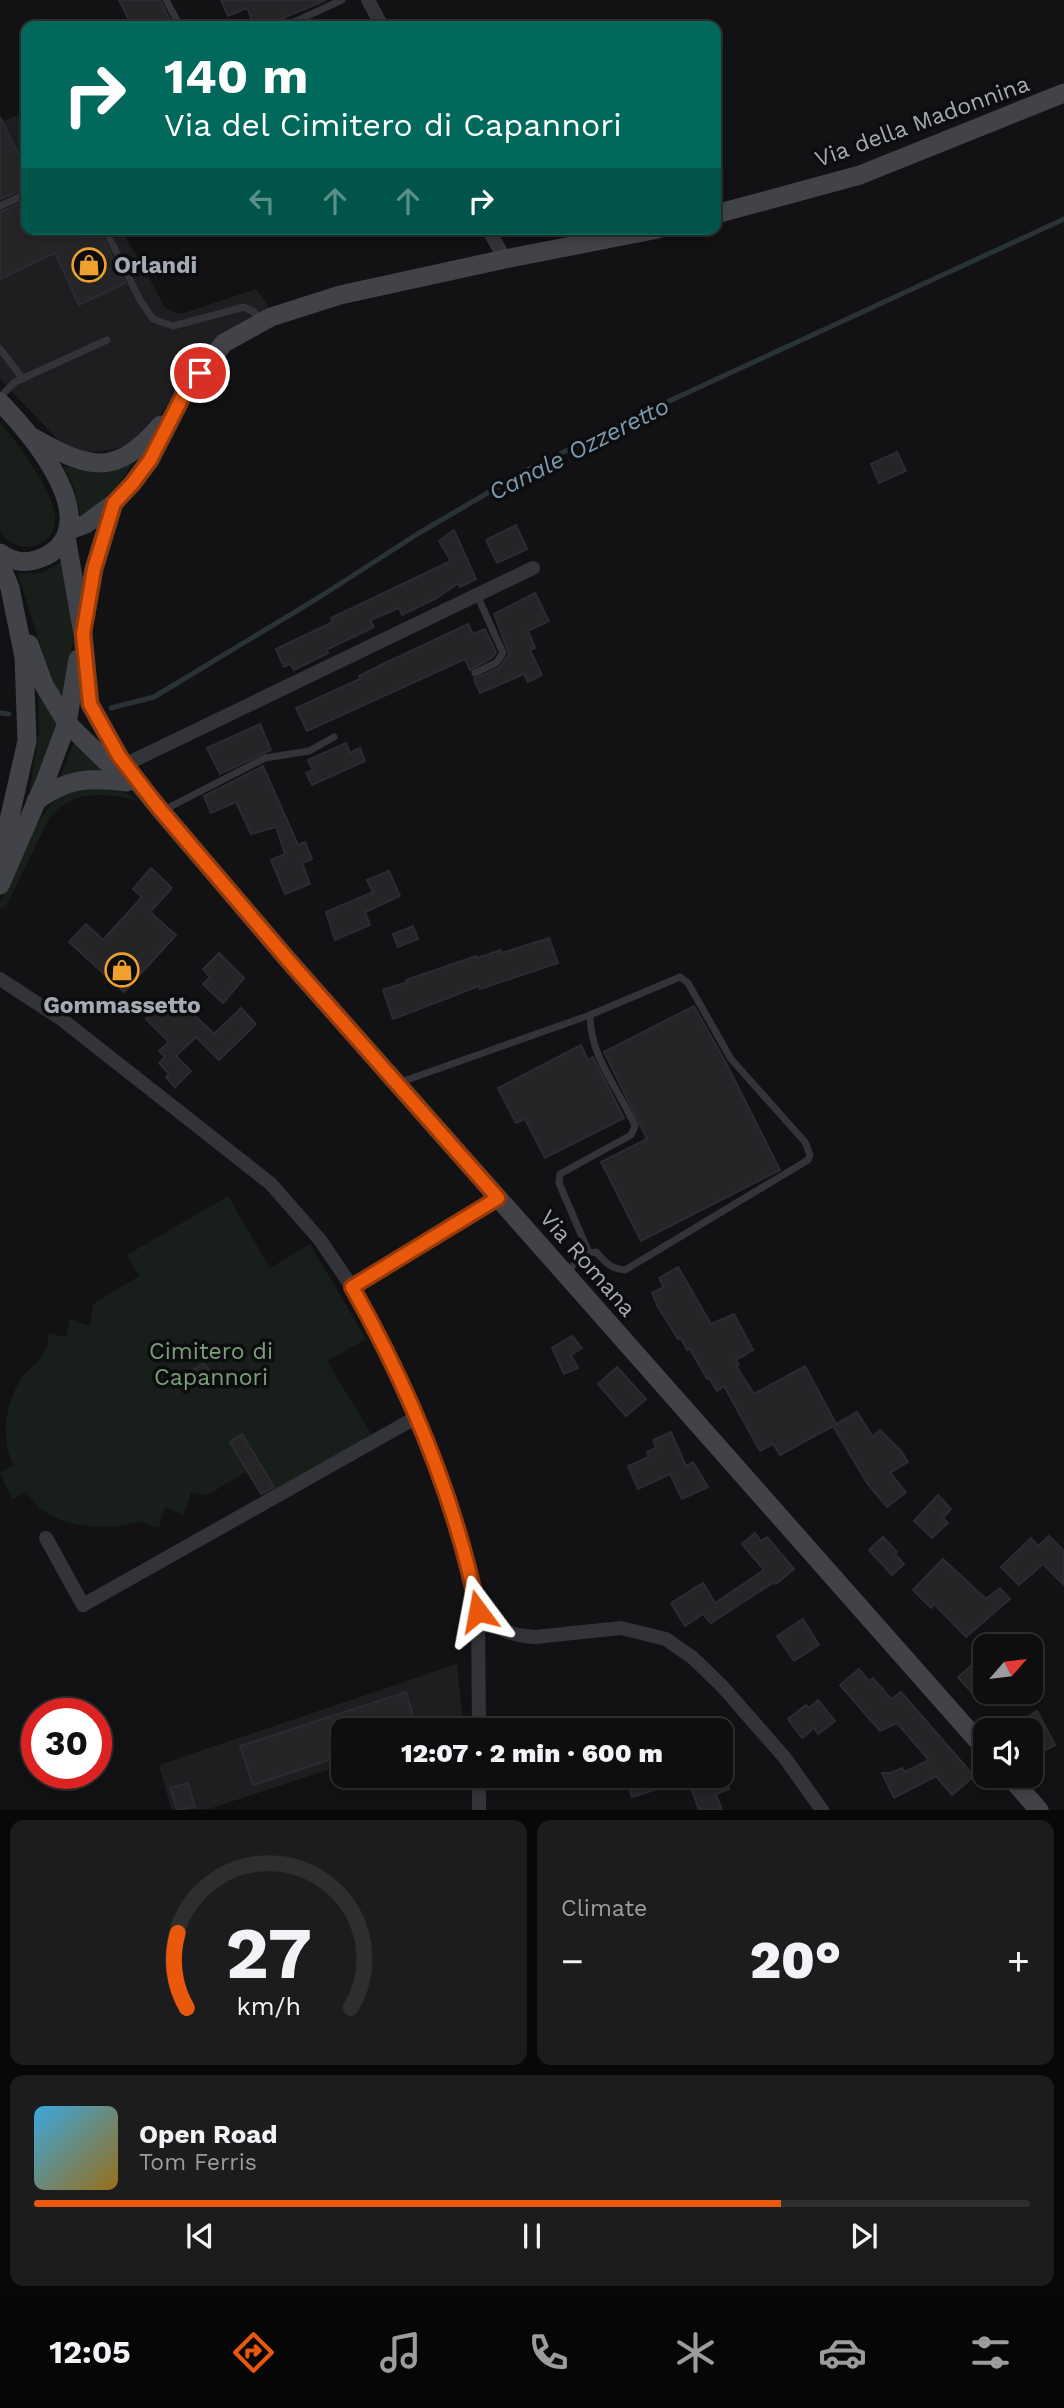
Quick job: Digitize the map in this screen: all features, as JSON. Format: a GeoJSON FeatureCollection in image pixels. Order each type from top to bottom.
{"type":"FeatureCollection","features":[{"type":"Feature","properties":{"kind":"street"},"geometry":{"type":"LineString","coordinates":[[368,0],[379,21]]}},
{"type":"Feature","properties":{"kind":"street","name":"Via della Madonnina"},"geometry":{"type":"LineString","coordinates":[[721,213],[860,175],[1064,93]]}},
{"type":"Feature","properties":{"kind":"street"},"geometry":{"type":"LineString","coordinates":[[491,235],[505,259]]}},
{"type":"Feature","properties":{"kind":"street"},"geometry":{"type":"LineString","coordinates":[[0,554],[10,561],[29,562],[45,556],[60,547],[67,533],[86,524],[114,503],[150,460],[187,388],[224,344],[271,317],[340,295],[627,235]]}},
{"type":"Feature","properties":{"kind":"street"},"geometry":{"type":"LineString","coordinates":[[0,399],[56,475],[68,501],[67,533],[83,634],[90,704],[126,773]]}},
{"type":"Feature","properties":{"kind":"street"},"geometry":{"type":"LineString","coordinates":[[27,435],[91,464],[112,462],[131,455],[150,438],[178,405]]}},
{"type":"Feature","properties":{"kind":"street"},"geometry":{"type":"LineString","coordinates":[[0,885],[67,723],[94,569],[114,503]]}},
{"type":"Feature","properties":{"kind":"street"},"geometry":{"type":"LineString","coordinates":[[0,563],[44,685],[67,723],[126,773]]}},
{"type":"Feature","properties":{"kind":"street"},"geometry":{"type":"LineString","coordinates":[[36,802],[63,784],[126,773],[533,568]]}},
{"type":"Feature","properties":{"kind":"street"},"geometry":{"type":"LineString","coordinates":[[0,861],[27,741],[24,657],[16,610]]}},
{"type":"Feature","properties":{"kind":"street","name":"Via Romana"},"geometry":{"type":"LineString","coordinates":[[126,773],[973,1735]]}},
{"type":"Feature","properties":{"kind":"street"},"geometry":{"type":"LineString","coordinates":[[0,979],[60,1018],[271,1184],[320,1241],[352,1287],[372,1323],[444,1485],[461,1539],[478,1611],[479,1718]]}},
{"type":"Feature","properties":{"kind":"street"},"geometry":{"type":"LineString","coordinates":[[352,1287],[498,1198]]}},
{"type":"Feature","properties":{"kind":"street"},"geometry":{"type":"LineString","coordinates":[[46,1538],[83,1605],[415,1418]]}},
{"type":"Feature","properties":{"kind":"street"},"geometry":{"type":"LineString","coordinates":[[478,1611],[493,1625],[509,1634],[522,1636],[621,1628],[666,1639],[693,1658],[722,1686],[785,1758],[822,1810]]}},
{"type":"Feature","properties":{"kind":"street"},"geometry":{"type":"LineString","coordinates":[[479,1788],[479,1810]]}},
{"type":"Feature","properties":{"kind":"street"},"geometry":{"type":"LineString","coordinates":[[1019,1788],[1038,1810]]}},
{"type":"Feature","properties":{"kind":"lane"},"geometry":{"type":"LineString","coordinates":[[166,0],[177,21]]}},
{"type":"Feature","properties":{"kind":"lane"},"geometry":{"type":"LineString","coordinates":[[296,21],[342,0]]}},
{"type":"Feature","properties":{"kind":"lane"},"geometry":{"type":"LineString","coordinates":[[0,206],[21,196]]}},
{"type":"Feature","properties":{"kind":"lane"},"geometry":{"type":"LineString","coordinates":[[108,235],[140,300],[153,319],[173,326],[244,307],[254,312],[262,323]]}},
{"type":"Feature","properties":{"kind":"lane"},"geometry":{"type":"LineString","coordinates":[[0,399],[15,382],[107,340]]}},
{"type":"Feature","properties":{"kind":"lane"},"geometry":{"type":"LineString","coordinates":[[0,349],[23,379]]}},
{"type":"Feature","properties":{"kind":"lane"},"geometry":{"type":"LineString","coordinates":[[475,673],[496,663],[503,653],[477,595]]}},
{"type":"Feature","properties":{"kind":"lane"},"geometry":{"type":"LineString","coordinates":[[160,810],[265,758],[309,751],[334,737]]}},
{"type":"Feature","properties":{"kind":"lane"},"geometry":{"type":"LineString","coordinates":[[397,1083],[590,1015],[680,977],[688,983],[732,1059],[805,1142],[810,1156],[808,1160],[625,1270],[608,1265],[596,1252],[589,1253],[564,1273]]}},
{"type":"Feature","properties":{"kind":"lane"},"geometry":{"type":"LineString","coordinates":[[589,1253],[559,1183],[560,1174],[631,1135],[635,1126],[596,1052],[590,1033],[590,1015]]}},
{"type":"Feature","properties":{"kind":"shaded area"},"geometry":{"type":"Polygon","coordinates":[[[21,113],[21,235],[124,235],[165,308],[175,313],[184,313],[256,289],[267,303],[268,308],[212,343],[194,364],[154,425],[134,442],[116,449],[80,454],[61,443],[0,379],[0,123],[21,113]]]}},
{"type":"Feature","properties":{"kind":"shaded area"},"geometry":{"type":"Polygon","coordinates":[[[457,1664],[462,1718],[331,1718],[331,1769],[209,1809],[171,1809],[159,1765],[457,1664]]]}},
{"type":"Feature","properties":{"kind":"green space"},"geometry":{"type":"Polygon","coordinates":[[[0,422],[33,466],[52,504],[54,526],[50,535],[36,545],[17,545],[0,532],[0,422]]]}},
{"type":"Feature","properties":{"kind":"green space"},"geometry":{"type":"Polygon","coordinates":[[[133,463],[110,493],[81,518],[74,488],[63,466],[98,470],[115,469],[133,463]]]}},
{"type":"Feature","properties":{"kind":"green space"},"geometry":{"type":"Polygon","coordinates":[[[68,558],[73,597],[73,641],[64,692],[59,693],[49,673],[18,574],[42,573],[68,558]]]}},
{"type":"Feature","properties":{"kind":"green space"},"geometry":{"type":"Polygon","coordinates":[[[38,687],[57,722],[32,797],[29,796],[39,733],[38,687]]]}},
{"type":"Feature","properties":{"kind":"green space"},"geometry":{"type":"Polygon","coordinates":[[[75,741],[105,772],[59,780],[75,741]]]}},
{"type":"Feature","properties":{"kind":"green space"},"geometry":{"type":"Polygon","coordinates":[[[107,787],[124,792],[139,801],[103,795],[81,798],[60,808],[50,817],[6,906],[0,909],[0,903],[35,828],[53,803],[74,791],[107,787]]]}},
{"type":"Feature","properties":{"kind":"green space","name":"Cimitero di Capannori"},"geometry":{"type":"Polygon","coordinates":[[[228,1196],[270,1268],[310,1244],[366,1339],[327,1361],[372,1435],[264,1497],[247,1471],[208,1495],[191,1493],[184,1515],[165,1507],[159,1528],[138,1522],[104,1527],[79,1525],[44,1511],[26,1492],[12,1499],[0,1473],[13,1465],[7,1443],[6,1419],[12,1396],[24,1375],[44,1353],[49,1333],[66,1337],[70,1319],[90,1326],[93,1304],[139,1276],[127,1255],[228,1196]]]}},
{"type":"Feature","properties":{"kind":"building"},"geometry":{"type":"Polygon","coordinates":[[[119,0],[160,0],[170,21],[130,21],[119,0]]]}},
{"type":"Feature","properties":{"kind":"building"},"geometry":{"type":"Polygon","coordinates":[[[221,0],[326,0],[276,21],[253,21],[247,8],[228,16],[221,0]]]}},
{"type":"Feature","properties":{"kind":"building"},"geometry":{"type":"Polygon","coordinates":[[[0,117],[18,154],[21,152],[21,190],[0,199],[0,117]]]}},
{"type":"Feature","properties":{"kind":"building","name":"Orlandi"},"geometry":{"type":"Polygon","coordinates":[[[21,203],[21,235],[85,235],[87,238],[101,235],[125,283],[79,305],[55,253],[0,279],[0,212],[21,203]]]}},
{"type":"Feature","properties":{"kind":"building"},"geometry":{"type":"Polygon","coordinates":[[[897,452],[906,471],[879,483],[871,464],[897,452]]]}},
{"type":"Feature","properties":{"kind":"building"},"geometry":{"type":"Polygon","coordinates":[[[516,525],[527,549],[497,563],[486,540],[516,525]]]}},
{"type":"Feature","properties":{"kind":"building"},"geometry":{"type":"Polygon","coordinates":[[[454,530],[476,579],[460,587],[459,583],[435,599],[402,615],[399,608],[370,620],[374,627],[326,650],[328,653],[294,670],[290,664],[284,667],[276,649],[333,622],[331,618],[451,561],[439,541],[454,530]]]}},
{"type":"Feature","properties":{"kind":"building"},"geometry":{"type":"Polygon","coordinates":[[[535,593],[549,621],[528,631],[535,648],[530,650],[542,675],[528,682],[524,674],[480,693],[474,679],[499,668],[509,654],[494,614],[535,593]]]}},
{"type":"Feature","properties":{"kind":"building"},"geometry":{"type":"Polygon","coordinates":[[[468,624],[473,634],[485,629],[496,652],[492,658],[470,670],[465,659],[307,731],[296,708],[468,624]]]}},
{"type":"Feature","properties":{"kind":"building"},"geometry":{"type":"Polygon","coordinates":[[[260,724],[271,750],[220,774],[207,748],[260,724]]]}},
{"type":"Feature","properties":{"kind":"building"},"geometry":{"type":"Polygon","coordinates":[[[346,743],[350,753],[360,748],[365,761],[312,785],[306,773],[313,770],[308,760],[346,743]]]}},
{"type":"Feature","properties":{"kind":"building"},"geometry":{"type":"Polygon","coordinates":[[[263,766],[298,845],[305,842],[312,859],[302,863],[310,884],[285,894],[271,860],[285,854],[276,827],[251,834],[236,802],[211,813],[204,796],[263,766]]]}},
{"type":"Feature","properties":{"kind":"building"},"geometry":{"type":"Polygon","coordinates":[[[151,868],[172,888],[150,912],[176,935],[124,992],[69,942],[86,924],[103,940],[142,897],[133,889],[151,868]]]}},
{"type":"Feature","properties":{"kind":"building"},"geometry":{"type":"Polygon","coordinates":[[[389,871],[400,896],[365,912],[370,925],[335,940],[326,912],[373,892],[367,880],[389,871]]]}},
{"type":"Feature","properties":{"kind":"building"},"geometry":{"type":"Polygon","coordinates":[[[413,926],[418,939],[398,947],[393,934],[413,926]]]}},
{"type":"Feature","properties":{"kind":"building"},"geometry":{"type":"Polygon","coordinates":[[[549,938],[558,963],[480,989],[479,986],[393,1019],[383,990],[476,956],[477,958],[501,950],[502,953],[549,938]]]}},
{"type":"Feature","properties":{"kind":"building"},"geometry":{"type":"Polygon","coordinates":[[[219,953],[244,978],[223,1003],[203,984],[210,977],[203,969],[219,953]]]}},
{"type":"Feature","properties":{"kind":"building"},"geometry":{"type":"Polygon","coordinates":[[[168,997],[177,1006],[181,1002],[214,1034],[241,1008],[256,1024],[219,1060],[196,1037],[176,1056],[191,1071],[175,1087],[166,1077],[169,1074],[159,1063],[165,1057],[159,1051],[169,1042],[146,1019],[168,997]]]}},
{"type":"Feature","properties":{"kind":"building"},"geometry":{"type":"Polygon","coordinates":[[[694,1006],[780,1170],[641,1241],[601,1162],[647,1139],[604,1052],[694,1006]]]}},
{"type":"Feature","properties":{"kind":"building"},"geometry":{"type":"Polygon","coordinates":[[[581,1045],[588,1060],[593,1057],[624,1118],[545,1158],[525,1119],[516,1123],[498,1088],[581,1045]]]}},
{"type":"Feature","properties":{"kind":"building"},"geometry":{"type":"Polygon","coordinates":[[[678,1267],[711,1324],[734,1314],[753,1350],[736,1360],[739,1365],[736,1366],[754,1394],[805,1366],[836,1424],[857,1412],[873,1437],[880,1430],[901,1451],[908,1462],[890,1473],[906,1492],[887,1507],[867,1483],[833,1426],[780,1455],[773,1444],[760,1451],[724,1386],[717,1391],[658,1307],[652,1293],[664,1287],[659,1278],[678,1267]]]}},
{"type":"Feature","properties":{"kind":"building"},"geometry":{"type":"Polygon","coordinates":[[[572,1336],[582,1348],[571,1355],[578,1368],[564,1374],[552,1348],[572,1336]]]}},
{"type":"Feature","properties":{"kind":"building"},"geometry":{"type":"Polygon","coordinates":[[[204,1363],[211,1374],[198,1382],[191,1371],[204,1363]]]}},
{"type":"Feature","properties":{"kind":"building"},"geometry":{"type":"Polygon","coordinates":[[[617,1367],[646,1399],[626,1416],[598,1384],[617,1367]]]}},
{"type":"Feature","properties":{"kind":"building"},"geometry":{"type":"Polygon","coordinates":[[[671,1432],[686,1466],[693,1462],[708,1487],[682,1499],[670,1474],[638,1489],[628,1466],[649,1457],[647,1452],[656,1448],[653,1440],[671,1432]]]}},
{"type":"Feature","properties":{"kind":"building"},"geometry":{"type":"Polygon","coordinates":[[[242,1434],[274,1487],[261,1494],[230,1442],[242,1434]]]}},
{"type":"Feature","properties":{"kind":"building"},"geometry":{"type":"Polygon","coordinates":[[[938,1495],[951,1509],[943,1518],[948,1523],[932,1538],[914,1521],[938,1495]]]}},
{"type":"Feature","properties":{"kind":"building"},"geometry":{"type":"Polygon","coordinates":[[[755,1533],[761,1541],[767,1537],[794,1569],[776,1584],[774,1582],[711,1623],[703,1614],[685,1626],[671,1603],[703,1583],[715,1603],[764,1570],[742,1544],[755,1533]]]}},
{"type":"Feature","properties":{"kind":"building"},"geometry":{"type":"Polygon","coordinates":[[[1049,1536],[1064,1551],[1064,1585],[1043,1564],[1019,1585],[1001,1567],[1031,1538],[1038,1546],[1049,1536]]]}},
{"type":"Feature","properties":{"kind":"building"},"geometry":{"type":"Polygon","coordinates":[[[883,1537],[904,1564],[892,1575],[869,1550],[883,1537]]]}},
{"type":"Feature","properties":{"kind":"building"},"geometry":{"type":"Polygon","coordinates":[[[943,1559],[986,1599],[1000,1588],[1010,1599],[966,1637],[934,1604],[931,1608],[913,1590],[943,1559]]]}},
{"type":"Feature","properties":{"kind":"building"},"geometry":{"type":"Polygon","coordinates":[[[803,1619],[819,1645],[794,1661],[777,1636],[803,1619]]]}},
{"type":"Feature","properties":{"kind":"building"},"geometry":{"type":"Polygon","coordinates":[[[973,1664],[973,1694],[958,1677],[973,1664]]]}},
{"type":"Feature","properties":{"kind":"building"},"geometry":{"type":"Polygon","coordinates":[[[859,1669],[869,1681],[873,1678],[891,1699],[901,1692],[973,1777],[952,1795],[936,1776],[894,1798],[882,1773],[891,1773],[902,1768],[905,1772],[929,1760],[897,1723],[880,1731],[840,1685],[859,1669]]]}},
{"type":"Feature","properties":{"kind":"building"},"geometry":{"type":"Polygon","coordinates":[[[406,1692],[414,1718],[331,1718],[331,1759],[253,1785],[240,1746],[406,1692]]]}},
{"type":"Feature","properties":{"kind":"building"},"geometry":{"type":"Polygon","coordinates":[[[818,1700],[835,1721],[818,1734],[814,1728],[802,1738],[788,1719],[806,1705],[809,1708],[818,1700]]]}},
{"type":"Feature","properties":{"kind":"building"},"geometry":{"type":"Polygon","coordinates":[[[1037,1711],[1041,1718],[1025,1718],[1037,1711]]]}},
{"type":"Feature","properties":{"kind":"building"},"geometry":{"type":"Polygon","coordinates":[[[1043,1722],[1055,1745],[1043,1752],[1043,1722]]]}},
{"type":"Feature","properties":{"kind":"building"},"geometry":{"type":"Polygon","coordinates":[[[188,1783],[195,1807],[177,1810],[170,1788],[188,1783]]]}},
{"type":"Feature","properties":{"kind":"building"},"geometry":{"type":"Polygon","coordinates":[[[629,1788],[657,1788],[657,1789],[632,1797],[629,1788]]]}},
{"type":"Feature","properties":{"kind":"building"},"geometry":{"type":"Polygon","coordinates":[[[691,1788],[729,1788],[716,1794],[722,1810],[699,1810],[691,1788]]]}},
{"type":"Feature","properties":{"kind":"waterway","name":"Canale Ozzeretto"},"geometry":{"type":"LineString","coordinates":[[111,708],[154,697],[318,598],[419,533],[527,470],[639,415],[1064,219]]}},
{"type":"Feature","properties":{"kind":"waterway","name":"Canale Ozzeretto"},"geometry":{"type":"LineString","coordinates":[[0,713],[9,714]]}},
{"type":"Feature","properties":{"kind":"place","name":"Orlandi"},"geometry":{"type":"Point","coordinates":[89,265]}},
{"type":"Feature","properties":{"kind":"place","name":"Gommassetto"},"geometry":{"type":"Point","coordinates":[122,970]}},
{"type":"Feature","properties":{"kind":"route"},"geometry":{"type":"LineString","coordinates":[[200,373],[187,388],[150,460],[114,503],[94,569],[83,634],[90,704],[124,765],[158,807],[288,960],[498,1198],[352,1287],[372,1323],[444,1485],[458,1528],[478,1611]]}}]}
